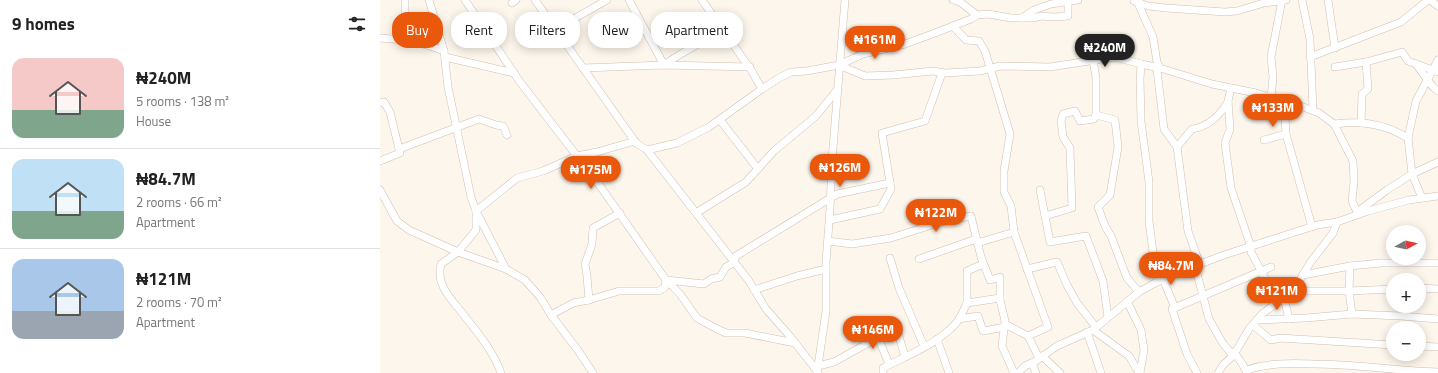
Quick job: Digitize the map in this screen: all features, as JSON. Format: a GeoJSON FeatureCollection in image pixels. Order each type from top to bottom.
{"type":"FeatureCollection","features":[{"type":"Feature","properties":{"kind":"street"},"geometry":{"type":"LineString","coordinates":[[405,0],[405,12]]}},
{"type":"Feature","properties":{"kind":"street"},"geometry":{"type":"LineString","coordinates":[[430,0],[444,54],[448,87],[471,197],[476,211],[506,268]]}},
{"type":"Feature","properties":{"kind":"street"},"geometry":{"type":"LineString","coordinates":[[465,0],[514,73],[620,213],[666,280],[680,294],[697,318],[726,332],[745,333],[795,343]]}},
{"type":"Feature","properties":{"kind":"street"},"geometry":{"type":"LineString","coordinates":[[535,0],[543,12]]}},
{"type":"Feature","properties":{"kind":"street"},"geometry":{"type":"LineString","coordinates":[[580,16],[607,0]]}},
{"type":"Feature","properties":{"kind":"street"},"geometry":{"type":"LineString","coordinates":[[629,0],[664,65]]}},
{"type":"Feature","properties":{"kind":"street"},"geometry":{"type":"LineString","coordinates":[[702,0],[710,12]]}},
{"type":"Feature","properties":{"kind":"street"},"geometry":{"type":"LineString","coordinates":[[818,370],[826,311],[826,269],[830,220],[832,160],[845,0]]}},
{"type":"Feature","properties":{"kind":"street"},"geometry":{"type":"LineString","coordinates":[[953,0],[960,2],[977,15]]}},
{"type":"Feature","properties":{"kind":"street"},"geometry":{"type":"LineString","coordinates":[[1038,16],[1040,0]]}},
{"type":"Feature","properties":{"kind":"street"},"geometry":{"type":"LineString","coordinates":[[1021,18],[1039,8],[1051,4],[1078,0]]}},
{"type":"Feature","properties":{"kind":"street"},"geometry":{"type":"LineString","coordinates":[[1271,98],[1273,77],[1270,57],[1282,0]]}},
{"type":"Feature","properties":{"kind":"street"},"geometry":{"type":"LineString","coordinates":[[1135,1],[1148,6],[1217,12],[1237,11],[1249,3],[1264,3],[1286,0]]}},
{"type":"Feature","properties":{"kind":"street"},"geometry":{"type":"LineString","coordinates":[[1302,0],[1310,39],[1313,110]]}},
{"type":"Feature","properties":{"kind":"street"},"geometry":{"type":"LineString","coordinates":[[1328,0],[1335,48]]}},
{"type":"Feature","properties":{"kind":"street"},"geometry":{"type":"LineString","coordinates":[[1310,57],[1401,22],[1429,0],[1438,6]]}},
{"type":"Feature","properties":{"kind":"street"},"geometry":{"type":"LineString","coordinates":[[647,150],[677,143],[709,127],[762,89],[791,72],[807,71],[839,65],[863,54],[905,44],[972,19],[977,15],[988,14],[1011,18],[1068,16],[1068,1]]}},
{"type":"Feature","properties":{"kind":"street"},"geometry":{"type":"LineString","coordinates":[[1135,1],[1153,37],[1157,62],[1160,68]]}},
{"type":"Feature","properties":{"kind":"street"},"geometry":{"type":"LineString","coordinates":[[953,26],[966,40],[979,41],[985,51],[1010,134],[1004,171],[1004,192],[1011,206],[1014,232],[1048,327],[1028,336]]}},
{"type":"Feature","properties":{"kind":"street"},"geometry":{"type":"LineString","coordinates":[[380,38],[392,39]]}},
{"type":"Feature","properties":{"kind":"street"},"geometry":{"type":"LineString","coordinates":[[427,48],[514,73]]}},
{"type":"Feature","properties":{"kind":"street"},"geometry":{"type":"LineString","coordinates":[[569,48],[635,141],[647,150],[749,281],[766,309],[818,370]]}},
{"type":"Feature","properties":{"kind":"street"},"geometry":{"type":"LineString","coordinates":[[664,65],[680,53],[690,48]]}},
{"type":"Feature","properties":{"kind":"street"},"geometry":{"type":"LineString","coordinates":[[736,48],[750,67],[762,89]]}},
{"type":"Feature","properties":{"kind":"street"},"geometry":{"type":"LineString","coordinates":[[1335,67],[1366,62],[1402,52],[1408,61],[1435,71]]}},
{"type":"Feature","properties":{"kind":"street"},"geometry":{"type":"LineString","coordinates":[[839,65],[866,76],[933,71],[942,73],[980,71],[1000,66],[1050,67],[1115,57],[1313,110],[1334,124],[1353,161],[1354,182],[1352,201],[1358,214]]}},
{"type":"Feature","properties":{"kind":"street"},"geometry":{"type":"LineString","coordinates":[[1045,216],[1072,208],[1070,148],[1064,137],[1061,121],[1062,114],[1075,111],[1080,121],[1094,119],[1096,115],[1096,78],[1094,60]]}},
{"type":"Feature","properties":{"kind":"street"},"geometry":{"type":"LineString","coordinates":[[1422,198],[1412,174],[1408,138],[1416,101],[1435,71],[1438,60]]}},
{"type":"Feature","properties":{"kind":"street"},"geometry":{"type":"LineString","coordinates":[[1361,123],[1362,94],[1368,89],[1366,62]]}},
{"type":"Feature","properties":{"kind":"street"},"geometry":{"type":"LineString","coordinates":[[1141,64],[1141,120],[1149,182],[1149,221],[1153,252],[1175,308]]}},
{"type":"Feature","properties":{"kind":"street"},"geometry":{"type":"LineString","coordinates":[[1416,64],[1438,91]]}},
{"type":"Feature","properties":{"kind":"street"},"geometry":{"type":"LineString","coordinates":[[583,68],[664,65],[750,67]]}},
{"type":"Feature","properties":{"kind":"street"},"geometry":{"type":"LineString","coordinates":[[1160,68],[1157,70],[1164,129],[1177,147],[1188,231],[1197,266],[1202,297],[1209,319],[1222,342],[1247,372],[1260,366],[1280,363],[1343,364],[1438,372]]}},
{"type":"Feature","properties":{"kind":"street"},"geometry":{"type":"LineString","coordinates":[[830,220],[880,209],[891,189],[882,133],[925,121],[942,73]]}},
{"type":"Feature","properties":{"kind":"street"},"geometry":{"type":"LineString","coordinates":[[1177,147],[1192,129],[1201,128],[1220,115],[1228,101],[1231,88]]}},
{"type":"Feature","properties":{"kind":"street"},"geometry":{"type":"LineString","coordinates":[[696,213],[746,182],[774,151],[816,116],[837,90]]}},
{"type":"Feature","properties":{"kind":"street"},"geometry":{"type":"LineString","coordinates":[[1228,101],[1230,129],[1225,143],[1231,188],[1252,252],[1261,272],[1276,299],[1282,299]]}},
{"type":"Feature","properties":{"kind":"street"},"geometry":{"type":"LineString","coordinates":[[380,103],[384,102],[390,112],[400,152],[380,161]]}},
{"type":"Feature","properties":{"kind":"street"},"geometry":{"type":"LineString","coordinates":[[1284,102],[1286,134],[1312,227]]}},
{"type":"Feature","properties":{"kind":"street"},"geometry":{"type":"LineString","coordinates":[[1096,115],[1115,120],[1118,146],[1110,195],[1098,207],[1127,278],[1139,292]]}},
{"type":"Feature","properties":{"kind":"street"},"geometry":{"type":"LineString","coordinates":[[399,149],[479,119],[504,126],[507,135]]}},
{"type":"Feature","properties":{"kind":"street"},"geometry":{"type":"LineString","coordinates":[[720,120],[758,169]]}},
{"type":"Feature","properties":{"kind":"street"},"geometry":{"type":"LineString","coordinates":[[1334,124],[1361,123],[1382,126],[1396,131],[1408,138]]}},
{"type":"Feature","properties":{"kind":"street"},"geometry":{"type":"LineString","coordinates":[[1264,140],[1286,134]]}},
{"type":"Feature","properties":{"kind":"street"},"geometry":{"type":"LineString","coordinates":[[476,211],[517,178],[543,171],[577,156],[635,141]]}},
{"type":"Feature","properties":{"kind":"street"},"geometry":{"type":"LineString","coordinates":[[1358,214],[1361,209],[1412,174],[1438,162]]}},
{"type":"Feature","properties":{"kind":"street"},"geometry":{"type":"LineString","coordinates":[[666,280],[704,284],[711,279],[720,277],[726,267],[734,263],[736,256],[837,194],[890,183]]}},
{"type":"Feature","properties":{"kind":"street"},"geometry":{"type":"LineString","coordinates":[[380,190],[397,221],[409,230],[458,252],[506,268],[518,275],[532,288],[546,306],[593,373]]}},
{"type":"Feature","properties":{"kind":"street"},"geometry":{"type":"LineString","coordinates":[[1040,190],[1050,242],[1086,236],[1103,281],[1108,317]]}},
{"type":"Feature","properties":{"kind":"street"},"geometry":{"type":"LineString","coordinates":[[1018,373],[1025,366],[1063,343],[1092,330],[1139,292],[1163,279],[1224,255],[1312,227],[1337,222],[1358,214],[1409,200],[1438,196]]}},
{"type":"Feature","properties":{"kind":"street"},"geometry":{"type":"LineString","coordinates":[[476,211],[476,230],[458,252],[441,264],[439,272],[447,296],[465,316],[492,355],[501,373]]}},
{"type":"Feature","properties":{"kind":"street"},"geometry":{"type":"LineString","coordinates":[[589,300],[587,276],[584,264],[592,244],[593,228],[620,213]]}},
{"type":"Feature","properties":{"kind":"street"},"geometry":{"type":"LineString","coordinates":[[828,241],[852,244],[891,238],[941,222],[971,216],[983,264],[990,280],[1000,277],[1000,298],[1005,325],[1002,346],[1014,373]]}},
{"type":"Feature","properties":{"kind":"street"},"geometry":{"type":"LineString","coordinates":[[1218,373],[1223,364],[1233,354],[1262,314],[1293,291],[1310,263],[1333,233],[1337,222]]}},
{"type":"Feature","properties":{"kind":"street"},"geometry":{"type":"LineString","coordinates":[[919,259],[977,241],[1014,232]]}},
{"type":"Feature","properties":{"kind":"street"},"geometry":{"type":"LineString","coordinates":[[890,258],[899,288],[924,346]]}},
{"type":"Feature","properties":{"kind":"street"},"geometry":{"type":"LineString","coordinates":[[1028,269],[1057,262],[1067,285],[1092,330],[1101,373]]}},
{"type":"Feature","properties":{"kind":"street"},"geometry":{"type":"LineString","coordinates":[[1303,275],[1350,266],[1381,263],[1438,263]]}},
{"type":"Feature","properties":{"kind":"street"},"geometry":{"type":"LineString","coordinates":[[882,373],[883,368],[937,339],[957,322],[967,303],[967,271],[983,264]]}},
{"type":"Feature","properties":{"kind":"street"},"geometry":{"type":"LineString","coordinates":[[1350,266],[1349,291],[1352,314]]}},
{"type":"Feature","properties":{"kind":"street"},"geometry":{"type":"LineString","coordinates":[[1197,373],[1187,354],[1172,309],[1271,267]]}},
{"type":"Feature","properties":{"kind":"street"},"geometry":{"type":"LineString","coordinates":[[754,290],[797,276],[826,269]]}},
{"type":"Feature","properties":{"kind":"street"},"geometry":{"type":"LineString","coordinates":[[552,316],[573,303],[619,291],[659,291],[665,287],[666,280]]}},
{"type":"Feature","properties":{"kind":"street"},"geometry":{"type":"LineString","coordinates":[[1426,288],[1438,289]]}},
{"type":"Feature","properties":{"kind":"street"},"geometry":{"type":"LineString","coordinates":[[1293,291],[1386,289]]}},
{"type":"Feature","properties":{"kind":"street"},"geometry":{"type":"LineString","coordinates":[[967,303],[1000,298]]}},
{"type":"Feature","properties":{"kind":"street"},"geometry":{"type":"LineString","coordinates":[[1282,299],[1289,319]]}},
{"type":"Feature","properties":{"kind":"street"},"geometry":{"type":"LineString","coordinates":[[1127,301],[1141,330],[1144,350],[1140,373]]}},
{"type":"Feature","properties":{"kind":"street"},"geometry":{"type":"LineString","coordinates":[[1255,322],[1352,314],[1438,319]]}},
{"type":"Feature","properties":{"kind":"street"},"geometry":{"type":"LineString","coordinates":[[959,319],[978,316],[983,331],[1005,325],[1028,336],[1040,357],[1060,373]]}},
{"type":"Feature","properties":{"kind":"street"},"geometry":{"type":"LineString","coordinates":[[1255,322],[1271,340],[1280,338],[1386,345]]}},
{"type":"Feature","properties":{"kind":"street"},"geometry":{"type":"LineString","coordinates":[[874,328],[890,364]]}},
{"type":"Feature","properties":{"kind":"street"},"geometry":{"type":"LineString","coordinates":[[1092,330],[1129,356],[1140,373]]}},
{"type":"Feature","properties":{"kind":"street"},"geometry":{"type":"LineString","coordinates":[[818,370],[878,337],[898,332],[905,357]]}},
{"type":"Feature","properties":{"kind":"street"},"geometry":{"type":"LineString","coordinates":[[937,339],[949,373]]}},
{"type":"Feature","properties":{"kind":"street"},"geometry":{"type":"LineString","coordinates":[[1426,346],[1438,347]]}},
{"type":"Feature","properties":{"kind":"street"},"geometry":{"type":"LineString","coordinates":[[1032,363],[1036,373]]}}]}
